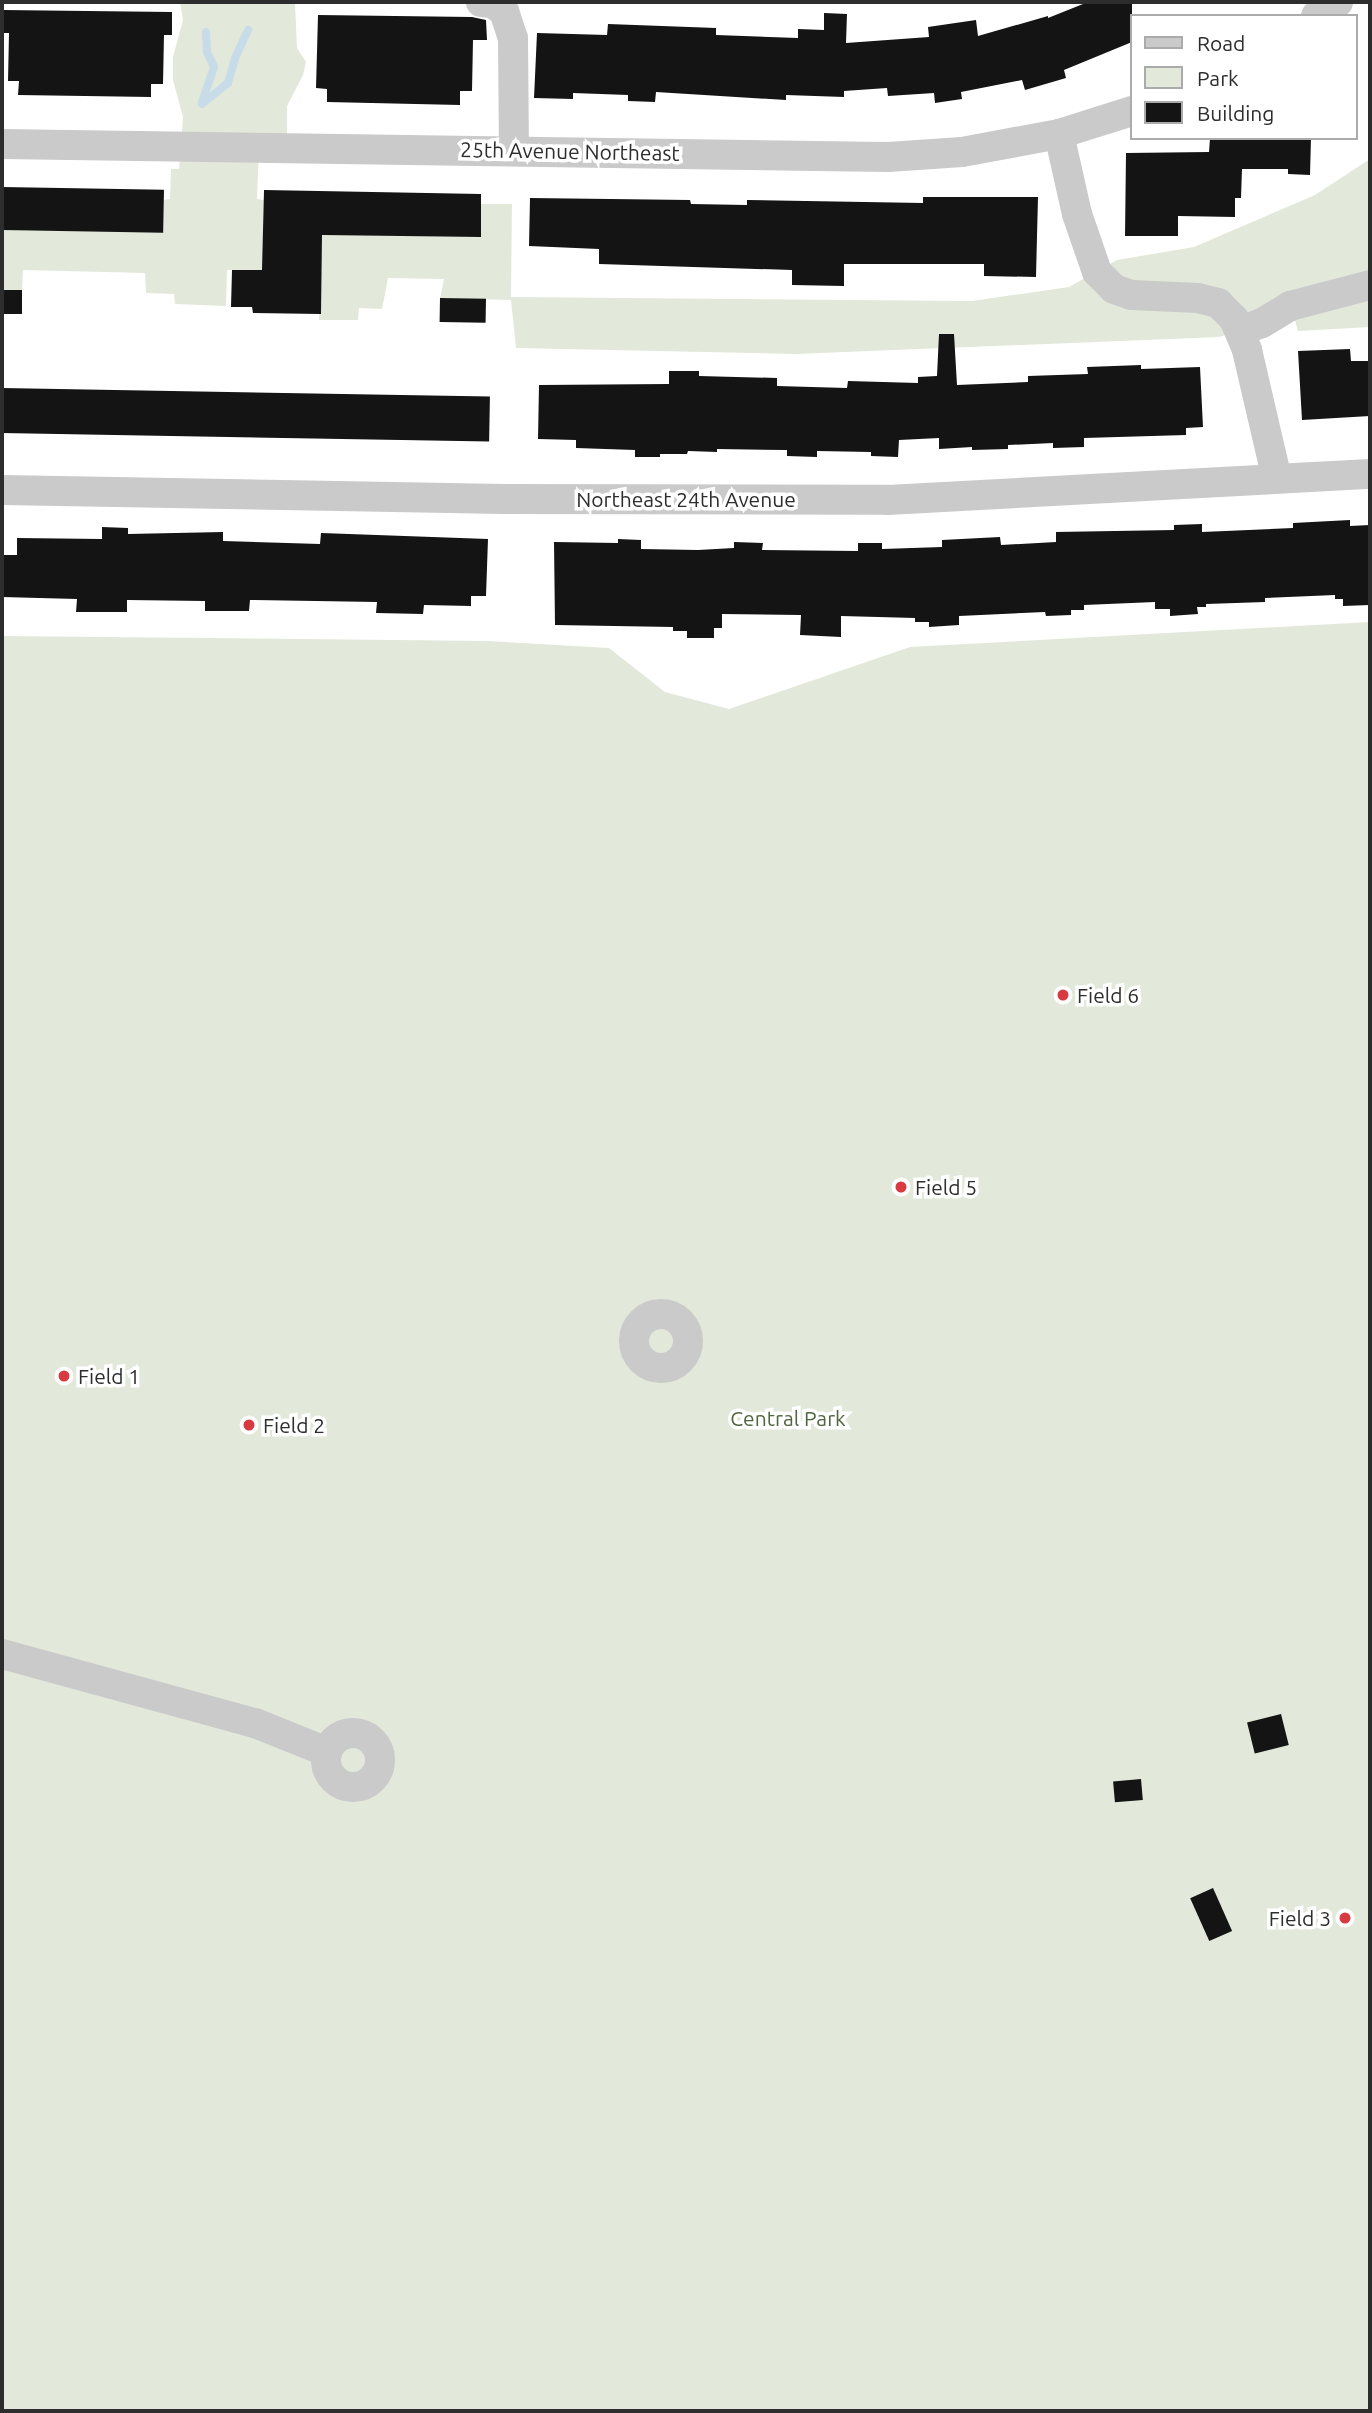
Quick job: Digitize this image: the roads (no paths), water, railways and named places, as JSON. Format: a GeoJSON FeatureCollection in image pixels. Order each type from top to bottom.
{"type":"FeatureCollection","features":[{"type":"Feature","properties":{"kind":"street"},"geometry":{"type":"LineString","coordinates":[[481,2],[492,3],[504,11],[513,38],[514,150]]}},
{"type":"Feature","properties":{"kind":"street"},"geometry":{"type":"LineString","coordinates":[[1319,14],[1338,2]]}},
{"type":"Feature","properties":{"kind":"street","name":"25th Avenue Northeast"},"geometry":{"type":"LineString","coordinates":[[2,144],[888,157],[962,152],[1059,134],[1130,112]]}},
{"type":"Feature","properties":{"kind":"street"},"geometry":{"type":"LineString","coordinates":[[1059,134],[1077,214],[1097,271],[1114,289],[1131,295],[1198,298],[1218,303],[1240,331],[1247,350],[1277,479]]}},
{"type":"Feature","properties":{"kind":"street"},"geometry":{"type":"LineString","coordinates":[[1240,331],[1262,323],[1290,306],[1370,285]]}},
{"type":"Feature","properties":{"kind":"street","name":"Northeast 24th Avenue"},"geometry":{"type":"LineString","coordinates":[[2,490],[516,499],[888,500],[1370,474]]}},
{"type":"Feature","properties":{"kind":"street"},"geometry":{"type":"LineString","coordinates":[[2,1654],[255,1723],[327,1752]]}},
{"type":"Feature","properties":{"kind":"waterway"},"geometry":{"type":"LineString","coordinates":[[202,104],[228,83],[235,58],[248,30]]}},
{"type":"Feature","properties":{"kind":"waterway"},"geometry":{"type":"LineString","coordinates":[[202,102],[214,67],[207,52],[206,32]]}},
{"type":"Feature","properties":{"kind":"place","name":"Field 6"},"geometry":{"type":"Point","coordinates":[1063,995]}},
{"type":"Feature","properties":{"kind":"place","name":"Field 5"},"geometry":{"type":"Point","coordinates":[901,1187]}},
{"type":"Feature","properties":{"kind":"place","name":"Field 1"},"geometry":{"type":"Point","coordinates":[64,1376]}},
{"type":"Feature","properties":{"kind":"place","name":"Field 2"},"geometry":{"type":"Point","coordinates":[249,1425]}},
{"type":"Feature","properties":{"kind":"place","name":"Field 3"},"geometry":{"type":"Point","coordinates":[1345,1918]}},
{"type":"Feature","properties":{"kind":"park label","name":"Central Park"},"geometry":{"type":"Point","coordinates":[788,1418]}}]}
